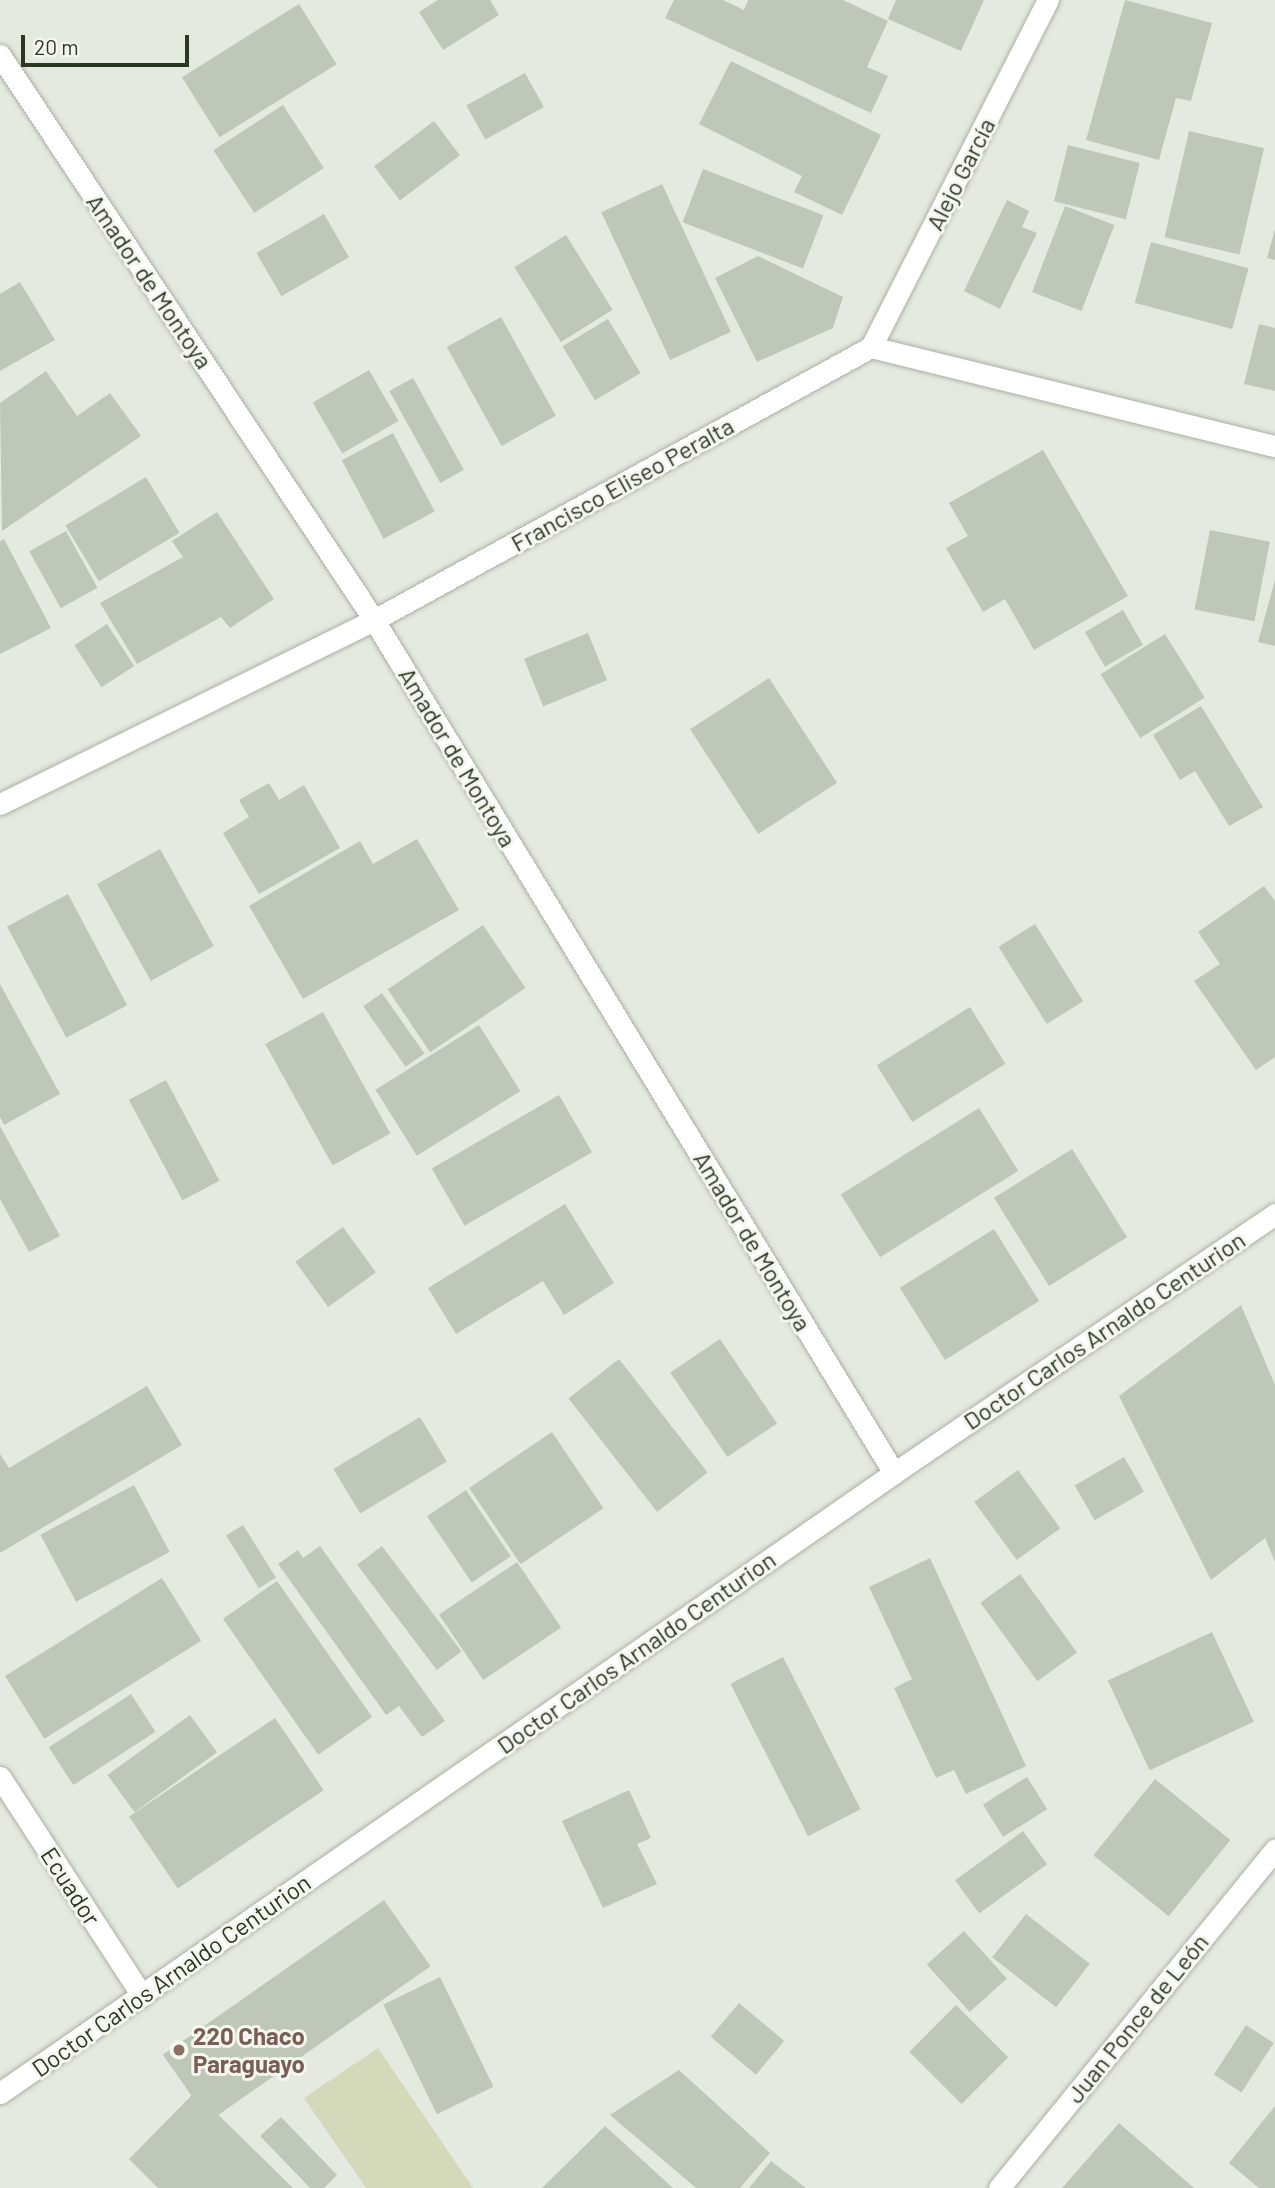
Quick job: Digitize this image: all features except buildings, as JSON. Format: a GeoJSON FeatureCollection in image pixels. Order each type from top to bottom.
{"type":"FeatureCollection","features":[{"type":"Feature","properties":{"kind":"street","name":"Alejo García"},"geometry":{"type":"LineString","coordinates":[[871,347],[1048,0]]}},
{"type":"Feature","properties":{"kind":"street","name":"Amador de Montoya"},"geometry":{"type":"LineString","coordinates":[[0,55],[374,620],[894,1473]]}},
{"type":"Feature","properties":{"kind":"street"},"geometry":{"type":"LineString","coordinates":[[871,347],[1275,446]]}},
{"type":"Feature","properties":{"kind":"street","name":"Francisco Eliseo Peralta"},"geometry":{"type":"LineString","coordinates":[[0,804],[374,620],[871,347]]}},
{"type":"Feature","properties":{"kind":"street","name":"Doctor Carlos Arnaldo Centurion"},"geometry":{"type":"LineString","coordinates":[[0,2093],[894,1473],[1275,1214]]}},
{"type":"Feature","properties":{"kind":"street","name":"Ecuador"},"geometry":{"type":"LineString","coordinates":[[0,1777],[142,1996]]}},
{"type":"Feature","properties":{"kind":"street","name":"Juan Ponce de León"},"geometry":{"type":"LineString","coordinates":[[999,2188],[1275,1849]]}},
{"type":"Feature","properties":{"kind":"green space"},"geometry":{"type":"Polygon","coordinates":[[[378,2048],[473,2188],[366,2188],[304,2098],[378,2048]]]}},
{"type":"Feature","properties":{"kind":"place","name":"220 Chaco Paraguayo"},"geometry":{"type":"Point","coordinates":[179,2050]}}]}
